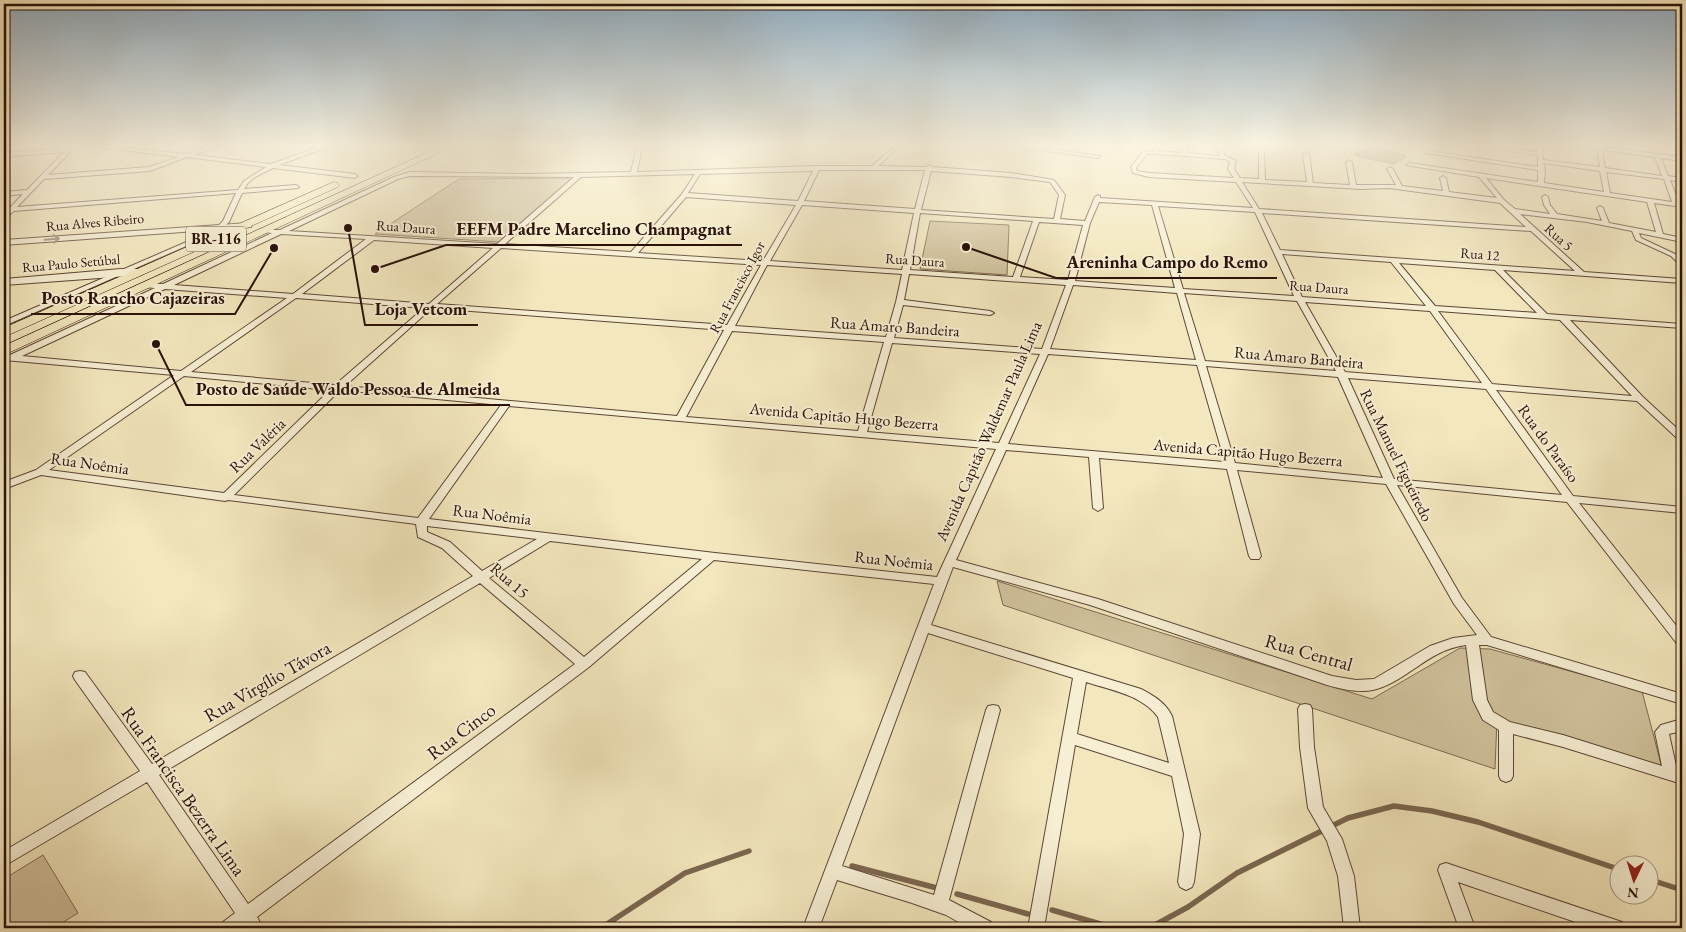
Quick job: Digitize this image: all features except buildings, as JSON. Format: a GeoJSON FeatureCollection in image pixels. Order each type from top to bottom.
{"type":"FeatureCollection","features":[{"type":"Feature","properties":{"kind":"highway","name":"BR-116"},"geometry":{"type":"LineString","coordinates":[[5,330],[142,272],[330,187]]}},
{"type":"Feature","properties":{"kind":"highway","name":"BR-116"},"geometry":{"type":"LineString","coordinates":[[6,357],[147,285],[360,187]]}},
{"type":"Feature","properties":{"kind":"street"},"geometry":{"type":"LineString","coordinates":[[4,218],[35,187]]}},
{"type":"Feature","properties":{"kind":"street"},"geometry":{"type":"LineString","coordinates":[[5,330],[121,272],[210,234],[223,226],[239,191],[243,187]]}},
{"type":"Feature","properties":{"kind":"street"},"geometry":{"type":"LineString","coordinates":[[6,357],[165,287],[376,187]]}},
{"type":"Feature","properties":{"kind":"street","name":"Rua Valéria"},"geometry":{"type":"LineString","coordinates":[[225,498],[337,388],[566,187]]}},
{"type":"Feature","properties":{"kind":"street"},"geometry":{"type":"LineString","coordinates":[[633,254],[689,187]]}},
{"type":"Feature","properties":{"kind":"street","name":"Rua Francisco Igor"},"geometry":{"type":"LineString","coordinates":[[680,418],[808,187]]}},
{"type":"Feature","properties":{"kind":"street"},"geometry":{"type":"LineString","coordinates":[[862,434],[900,302],[924,187]]}},
{"type":"Feature","properties":{"kind":"street"},"geometry":{"type":"LineString","coordinates":[[1057,187],[1062,195],[1057,220]]}},
{"type":"Feature","properties":{"kind":"street","name":"Rua Manuel Figueiredo"},"geometry":{"type":"LineString","coordinates":[[1244,187],[1258,212],[1299,298],[1342,375],[1390,482],[1458,601],[1487,640]]}},
{"type":"Feature","properties":{"kind":"street"},"geometry":{"type":"LineString","coordinates":[[1404,187],[1502,201]]}},
{"type":"Feature","properties":{"kind":"street"},"geometry":{"type":"LineString","coordinates":[[1445,187],[1446,193]]}},
{"type":"Feature","properties":{"kind":"street","name":"Rua 5"},"geometry":{"type":"LineString","coordinates":[[1491,187],[1502,201],[1581,273]]}},
{"type":"Feature","properties":{"kind":"street"},"geometry":{"type":"LineString","coordinates":[[1567,187],[1679,204]]}},
{"type":"Feature","properties":{"kind":"street"},"geometry":{"type":"LineString","coordinates":[[1606,187],[1607,193]]}},
{"type":"Feature","properties":{"kind":"street"},"geometry":{"type":"LineString","coordinates":[[1670,187],[1679,204]]}},
{"type":"Feature","properties":{"kind":"street"},"geometry":{"type":"LineString","coordinates":[[12,209],[296,188]]}},
{"type":"Feature","properties":{"kind":"street"},"geometry":{"type":"LineString","coordinates":[[4,194],[30,192]]}},
{"type":"Feature","properties":{"kind":"street"},"geometry":{"type":"LineString","coordinates":[[350,192],[364,193]]}},
{"type":"Feature","properties":{"kind":"street"},"geometry":{"type":"LineString","coordinates":[[684,195],[894,209],[917,213],[1036,221],[1057,220],[1087,224]]}},
{"type":"Feature","properties":{"kind":"street"},"geometry":{"type":"LineString","coordinates":[[1546,197],[1547,205],[1555,216]]}},
{"type":"Feature","properties":{"kind":"street","name":"Avenida Capitão Waldemar Paula Lima"},"geometry":{"type":"LineString","coordinates":[[811,928],[941,581],[1045,352],[1071,282],[1087,224],[1098,198],[1155,205]]}},
{"type":"Feature","properties":{"kind":"street"},"geometry":{"type":"LineString","coordinates":[[1650,200],[1660,236]]}},
{"type":"Feature","properties":{"kind":"street"},"geometry":{"type":"LineString","coordinates":[[1254,556],[1202,363],[1178,290],[1155,205],[1532,229]]}},
{"type":"Feature","properties":{"kind":"street"},"geometry":{"type":"LineString","coordinates":[[1600,208],[1607,225]]}},
{"type":"Feature","properties":{"kind":"street"},"geometry":{"type":"LineString","coordinates":[[1513,211],[1555,216],[1682,240]]}},
{"type":"Feature","properties":{"kind":"street"},"geometry":{"type":"LineString","coordinates":[[1016,279],[1036,221]]}},
{"type":"Feature","properties":{"kind":"street","name":"Rua Alves Ribeiro"},"geometry":{"type":"LineString","coordinates":[[4,243],[248,224]]}},
{"type":"Feature","properties":{"kind":"street","name":"Rua Daura"},"geometry":{"type":"LineString","coordinates":[[265,231],[1071,282],[1682,326]]}},
{"type":"Feature","properties":{"kind":"street"},"geometry":{"type":"LineString","coordinates":[[1635,231],[1638,239],[1673,255],[1682,264]]}},
{"type":"Feature","properties":{"kind":"street"},"geometry":{"type":"LineString","coordinates":[[4,486],[40,472],[296,295],[374,237]]}},
{"type":"Feature","properties":{"kind":"street","name":"Rua 12"},"geometry":{"type":"LineString","coordinates":[[1276,252],[1682,281]]}},
{"type":"Feature","properties":{"kind":"street","name":"Rua do Paraíso"},"geometry":{"type":"LineString","coordinates":[[1393,260],[1433,309],[1570,499],[1682,642]]}},
{"type":"Feature","properties":{"kind":"street"},"geometry":{"type":"LineString","coordinates":[[1496,267],[1545,316]]}},
{"type":"Feature","properties":{"kind":"street","name":"Rua Paulo Setúbal"},"geometry":{"type":"LineString","coordinates":[[4,282],[121,272],[142,272]]}},
{"type":"Feature","properties":{"kind":"street","name":"Rua Amaro Bandeira"},"geometry":{"type":"LineString","coordinates":[[147,285],[1202,363],[1489,388],[1640,398]]}},
{"type":"Feature","properties":{"kind":"street"},"geometry":{"type":"LineString","coordinates":[[900,302],[990,313]]}},
{"type":"Feature","properties":{"kind":"street"},"geometry":{"type":"LineString","coordinates":[[1562,317],[1640,398],[1682,438]]}},
{"type":"Feature","properties":{"kind":"street","name":"Avenida Capitão Hugo Bezerra"},"geometry":{"type":"LineString","coordinates":[[6,357],[337,388],[1231,466],[1682,510]]}},
{"type":"Feature","properties":{"kind":"street"},"geometry":{"type":"LineString","coordinates":[[421,522],[506,403]]}},
{"type":"Feature","properties":{"kind":"street"},"geometry":{"type":"LineString","coordinates":[[1668,425],[1682,426]]}},
{"type":"Feature","properties":{"kind":"street"},"geometry":{"type":"LineString","coordinates":[[1094,454],[1098,508]]}},
{"type":"Feature","properties":{"kind":"street","name":"Rua Noêmia"},"geometry":{"type":"LineString","coordinates":[[40,472],[225,498],[421,522],[711,557],[941,581]]}},
{"type":"Feature","properties":{"kind":"street","name":"Rua 15"},"geometry":{"type":"LineString","coordinates":[[421,522],[422,534],[446,545],[584,664]]}},
{"type":"Feature","properties":{"kind":"street","name":"Rua Virgílio Távora"},"geometry":{"type":"LineString","coordinates":[[4,859],[549,537]]}},
{"type":"Feature","properties":{"kind":"street","name":"Rua Cinco"},"geometry":{"type":"LineString","coordinates":[[229,928],[584,664],[711,557]]}},
{"type":"Feature","properties":{"kind":"street","name":"Rua Central"},"geometry":{"type":"LineString","coordinates":[[949,562],[1051,589],[1332,681],[1371,685],[1382,681],[1442,646],[1453,642],[1487,640],[1681,701]]}},
{"type":"Feature","properties":{"kind":"street"},"geometry":{"type":"LineString","coordinates":[[924,627],[1136,693],[1154,702],[1165,716],[1192,834],[1186,882]]}},
{"type":"Feature","properties":{"kind":"street"},"geometry":{"type":"LineString","coordinates":[[1472,640],[1480,700],[1488,716],[1506,727],[1677,776]]}},
{"type":"Feature","properties":{"kind":"street","name":"Rua Francisca Bezerra Lima"},"geometry":{"type":"LineString","coordinates":[[80,676],[149,772],[255,928]]}},
{"type":"Feature","properties":{"kind":"street"},"geometry":{"type":"LineString","coordinates":[[1036,928],[1080,677]]}},
{"type":"Feature","properties":{"kind":"street"},"geometry":{"type":"LineString","coordinates":[[1305,709],[1306,747],[1316,808],[1327,829],[1346,876],[1352,928]]}},
{"type":"Feature","properties":{"kind":"street"},"geometry":{"type":"LineString","coordinates":[[939,905],[993,710]]}},
{"type":"Feature","properties":{"kind":"street"},"geometry":{"type":"LineString","coordinates":[[1677,776],[1662,732],[1666,729],[1682,725]]}},
{"type":"Feature","properties":{"kind":"street"},"geometry":{"type":"LineString","coordinates":[[1506,727],[1506,776]]}},
{"type":"Feature","properties":{"kind":"street"},"geometry":{"type":"LineString","coordinates":[[1069,737],[1177,772]]}},
{"type":"Feature","properties":{"kind":"street"},"geometry":{"type":"LineString","coordinates":[[1467,928],[1446,870],[1612,927]]}},
{"type":"Feature","properties":{"kind":"street"},"geometry":{"type":"LineString","coordinates":[[832,871],[951,909],[985,928]]}},
{"type":"Feature","properties":{"kind":"shaded area"},"geometry":{"type":"Polygon","coordinates":[[[446,187],[563,187],[504,240],[499,242],[375,234],[446,187]]]}},
{"type":"Feature","properties":{"kind":"shaded area"},"geometry":{"type":"Polygon","coordinates":[[[930,221],[1009,225],[1007,275],[920,269],[930,221]]]}},
{"type":"Feature","properties":{"kind":"shaded area"},"geometry":{"type":"Polygon","coordinates":[[[997,581],[1372,699],[1460,648],[1490,649],[1642,691],[1662,768],[1497,719],[1495,769],[1003,605],[997,581]]]}},
{"type":"Feature","properties":{"kind":"shaded area"},"geometry":{"type":"Polygon","coordinates":[[[43,855],[78,913],[54,928],[4,928],[4,879],[43,855]]]}},
{"type":"Feature","properties":{"kind":"waterway"},"geometry":{"type":"LineString","coordinates":[[1123,928],[1155,925],[1188,907],[1237,873],[1348,818],[1394,806],[1432,811],[1478,822],[1608,866]]}},
{"type":"Feature","properties":{"kind":"waterway"},"geometry":{"type":"LineString","coordinates":[[601,928],[685,873],[749,851]]}},
{"type":"Feature","properties":{"kind":"waterway"},"geometry":{"type":"LineString","coordinates":[[852,866],[937,888]]}},
{"type":"Feature","properties":{"kind":"waterway"},"geometry":{"type":"LineString","coordinates":[[1658,882],[1682,890]]}},
{"type":"Feature","properties":{"kind":"waterway"},"geometry":{"type":"LineString","coordinates":[[957,894],[1028,914]]}},
{"type":"Feature","properties":{"kind":"waterway"},"geometry":{"type":"LineString","coordinates":[[1052,910],[1114,928]]}},
{"type":"Feature","properties":{"kind":"place","name":"Loja Vetcom"},"geometry":{"type":"Point","coordinates":[348,228]}},
{"type":"Feature","properties":{"kind":"place","name":"Areninha Campo do Remo"},"geometry":{"type":"Point","coordinates":[966,247]}},
{"type":"Feature","properties":{"kind":"place","name":"Posto Rancho Cajazeiras"},"geometry":{"type":"Point","coordinates":[274,248]}},
{"type":"Feature","properties":{"kind":"place","name":"EEFM Padre Marcelino Champagnat"},"geometry":{"type":"Point","coordinates":[375,269]}},
{"type":"Feature","properties":{"kind":"place","name":"Posto de Saúde Waldo Pessoa de Almeida"},"geometry":{"type":"Point","coordinates":[156,344]}}]}
